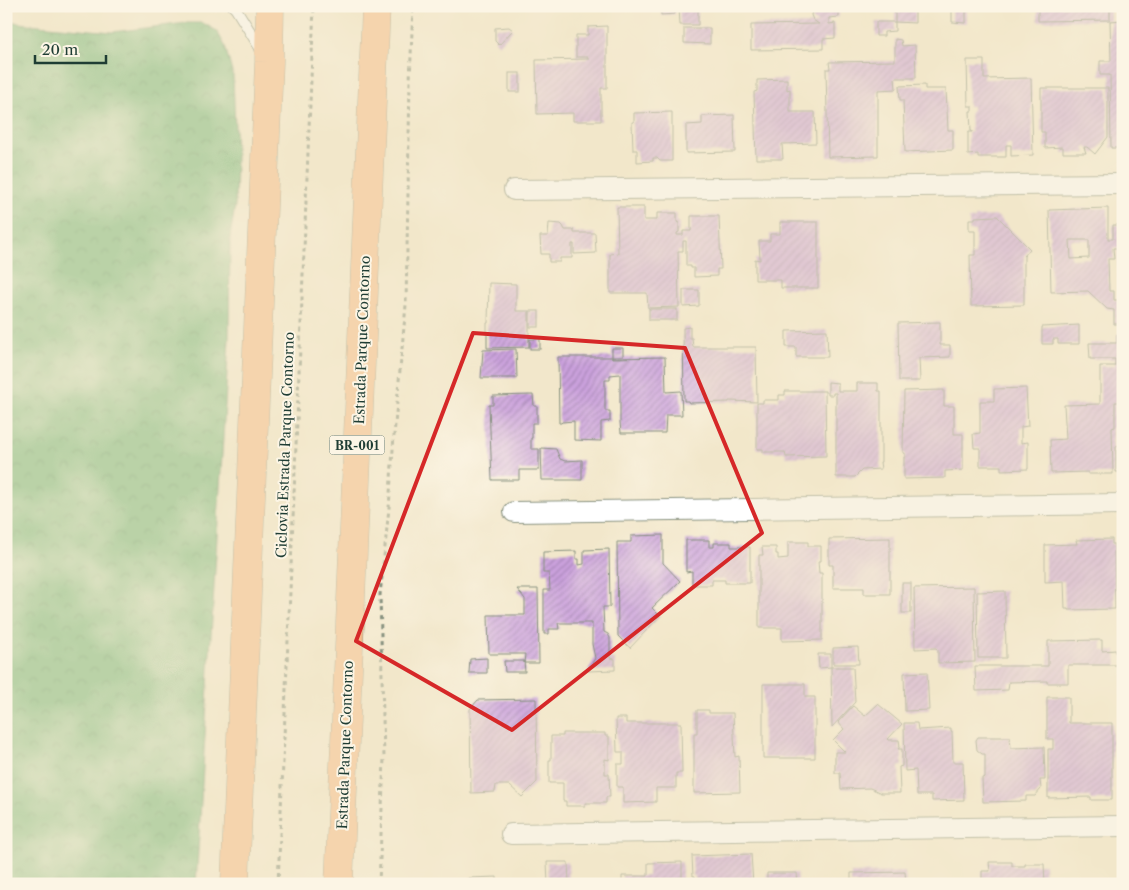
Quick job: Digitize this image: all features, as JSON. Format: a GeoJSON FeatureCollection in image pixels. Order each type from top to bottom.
{"type":"FeatureCollection","features":[{"type":"Feature","properties":{"kind":"highway"},"geometry":{"type":"LineString","coordinates":[[235,884],[270,6]]}},
{"type":"Feature","properties":{"kind":"highway","name":"Estrada Parque Contorno"},"geometry":{"type":"LineString","coordinates":[[339,884],[376,6]]}},
{"type":"Feature","properties":{"kind":"street"},"geometry":{"type":"LineString","coordinates":[[514,190],[1123,184]]}},
{"type":"Feature","properties":{"kind":"street"},"geometry":{"type":"LineString","coordinates":[[514,512],[1123,504]]}},
{"type":"Feature","properties":{"kind":"street"},"geometry":{"type":"LineString","coordinates":[[511,834],[1123,826]]}},
{"type":"Feature","properties":{"kind":"lane"},"geometry":{"type":"LineString","coordinates":[[233,6],[269,62]]}},
{"type":"Feature","properties":{"kind":"path","name":"Ciclovia Estrada Parque Contorno"},"geometry":{"type":"LineString","coordinates":[[278,884],[314,6]]}},
{"type":"Feature","properties":{"kind":"path"},"geometry":{"type":"LineString","coordinates":[[379,884],[384,758],[380,595],[406,305],[410,81],[414,6]]}},
{"type":"Feature","properties":{"kind":"highlighted area"},"geometry":{"type":"Polygon","coordinates":[[[473,333],[685,348],[762,533],[512,730],[356,641],[473,333]]]}},
{"type":"Feature","properties":{"kind":"green space"},"geometry":{"type":"Polygon","coordinates":[[[6,19],[18,23],[112,32],[186,23],[203,23],[217,31],[225,46],[233,76],[236,155],[235,206],[230,237],[229,339],[196,884],[6,884],[6,19]]]}},
{"type":"Feature","properties":{"kind":"building"},"geometry":{"type":"Polygon","coordinates":[[[661,6],[675,6],[675,14],[661,15],[661,6]]]}},
{"type":"Feature","properties":{"kind":"building"},"geometry":{"type":"Polygon","coordinates":[[[816,6],[822,6],[822,9],[839,9],[839,17],[829,18],[829,24],[835,23],[835,38],[823,39],[823,49],[751,50],[751,25],[819,24],[813,20],[811,15],[816,6]]]}},
{"type":"Feature","properties":{"kind":"building"},"geometry":{"type":"Polygon","coordinates":[[[896,6],[915,6],[915,23],[895,22],[896,6]]]}},
{"type":"Feature","properties":{"kind":"building"},"geometry":{"type":"Polygon","coordinates":[[[952,6],[966,7],[966,23],[952,22],[952,6]]]}},
{"type":"Feature","properties":{"kind":"building"},"geometry":{"type":"Polygon","coordinates":[[[1038,6],[1110,6],[1110,20],[1038,21],[1038,6]]]}},
{"type":"Feature","properties":{"kind":"building"},"geometry":{"type":"Polygon","coordinates":[[[679,7],[698,7],[698,25],[680,25],[679,7]]]}},
{"type":"Feature","properties":{"kind":"building"},"geometry":{"type":"Polygon","coordinates":[[[1123,20],[1123,148],[1111,148],[1110,75],[1100,75],[1100,61],[1111,61],[1110,21],[1123,20]]]}},
{"type":"Feature","properties":{"kind":"building"},"geometry":{"type":"Polygon","coordinates":[[[876,22],[895,22],[895,31],[884,32],[884,36],[876,36],[876,22]]]}},
{"type":"Feature","properties":{"kind":"building"},"geometry":{"type":"Polygon","coordinates":[[[607,26],[607,88],[601,88],[601,121],[573,121],[573,113],[537,114],[536,60],[588,59],[588,57],[576,57],[576,35],[588,35],[588,27],[607,26]]]}},
{"type":"Feature","properties":{"kind":"building"},"geometry":{"type":"Polygon","coordinates":[[[509,27],[513,30],[499,45],[495,41],[495,28],[509,27]]]}},
{"type":"Feature","properties":{"kind":"building"},"geometry":{"type":"Polygon","coordinates":[[[684,28],[710,28],[710,44],[684,43],[684,28]]]}},
{"type":"Feature","properties":{"kind":"building"},"geometry":{"type":"Polygon","coordinates":[[[895,39],[901,40],[902,46],[915,45],[916,78],[895,78],[896,89],[878,90],[878,156],[828,157],[826,69],[830,69],[829,62],[895,61],[895,39]]]}},
{"type":"Feature","properties":{"kind":"building"},"geometry":{"type":"Polygon","coordinates":[[[967,60],[984,60],[984,79],[1031,78],[1033,155],[1011,156],[1011,145],[1006,145],[1006,157],[978,157],[978,154],[968,155],[968,132],[972,132],[970,111],[972,111],[972,106],[968,106],[967,60]]]}},
{"type":"Feature","properties":{"kind":"building"},"geometry":{"type":"Polygon","coordinates":[[[509,73],[520,73],[520,92],[509,92],[509,73]]]}},
{"type":"Feature","properties":{"kind":"building"},"geometry":{"type":"Polygon","coordinates":[[[787,79],[787,90],[790,89],[790,112],[815,112],[816,143],[782,144],[783,159],[756,159],[754,92],[757,91],[757,80],[787,79]]]}},
{"type":"Feature","properties":{"kind":"building"},"geometry":{"type":"Polygon","coordinates":[[[925,85],[925,89],[946,89],[948,130],[953,130],[953,150],[905,152],[903,100],[900,100],[899,86],[925,85]]]}},
{"type":"Feature","properties":{"kind":"building"},"geometry":{"type":"Polygon","coordinates":[[[1041,88],[1108,88],[1108,137],[1095,154],[1087,147],[1084,147],[1086,153],[1063,153],[1063,147],[1045,148],[1045,132],[1041,132],[1041,88]]]}},
{"type":"Feature","properties":{"kind":"building"},"geometry":{"type":"Polygon","coordinates":[[[672,112],[672,161],[660,161],[657,158],[653,158],[653,161],[637,162],[637,150],[633,150],[632,122],[634,122],[634,113],[672,112]]]}},
{"type":"Feature","properties":{"kind":"building"},"geometry":{"type":"Polygon","coordinates":[[[734,115],[735,152],[686,153],[686,125],[702,124],[702,116],[734,115]]]}},
{"type":"Feature","properties":{"kind":"building"},"geometry":{"type":"Polygon","coordinates":[[[617,207],[644,207],[644,220],[657,220],[657,213],[677,213],[679,232],[677,235],[683,235],[683,231],[691,231],[691,216],[719,216],[721,269],[717,269],[717,276],[694,277],[694,268],[686,266],[686,241],[683,241],[683,251],[678,251],[679,307],[648,308],[647,293],[610,293],[610,254],[618,253],[617,207]]]}},
{"type":"Feature","properties":{"kind":"building"},"geometry":{"type":"Polygon","coordinates":[[[1108,208],[1108,239],[1113,239],[1113,225],[1123,225],[1123,276],[1118,277],[1118,248],[1113,248],[1114,259],[1108,259],[1109,291],[1114,291],[1114,300],[1123,300],[1123,324],[1114,324],[1114,310],[1107,309],[1088,291],[1051,292],[1049,210],[1108,208]],[[1070,240],[1071,259],[1089,258],[1089,240],[1070,240]]]}},
{"type":"Feature","properties":{"kind":"building"},"geometry":{"type":"Polygon","coordinates":[[[997,216],[1030,249],[1024,256],[1024,305],[971,306],[970,255],[975,255],[975,231],[969,231],[969,219],[997,216]]]}},
{"type":"Feature","properties":{"kind":"building"},"geometry":{"type":"Polygon","coordinates":[[[780,222],[818,222],[818,288],[781,288],[781,280],[755,280],[755,259],[760,260],[759,241],[770,241],[770,234],[780,234],[780,222]]]}},
{"type":"Feature","properties":{"kind":"building"},"geometry":{"type":"Polygon","coordinates":[[[549,223],[561,224],[565,230],[574,230],[574,233],[595,233],[596,253],[574,254],[574,244],[572,244],[572,258],[560,258],[560,262],[549,262],[549,254],[541,254],[540,236],[548,236],[549,223]]]}},
{"type":"Feature","properties":{"kind":"building"},"geometry":{"type":"Polygon","coordinates":[[[489,283],[516,284],[516,311],[529,311],[529,347],[487,348],[489,283]]]}},
{"type":"Feature","properties":{"kind":"building"},"geometry":{"type":"Polygon","coordinates":[[[683,290],[699,290],[699,306],[683,307],[683,290]]]}},
{"type":"Feature","properties":{"kind":"building"},"geometry":{"type":"Polygon","coordinates":[[[649,309],[677,309],[677,320],[649,320],[649,309]]]}},
{"type":"Feature","properties":{"kind":"building"},"geometry":{"type":"Polygon","coordinates":[[[530,311],[539,311],[539,327],[530,327],[530,311]]]}},
{"type":"Feature","properties":{"kind":"building"},"geometry":{"type":"Polygon","coordinates":[[[940,322],[940,345],[950,345],[950,357],[919,358],[920,381],[899,381],[898,323],[940,322]]]}},
{"type":"Feature","properties":{"kind":"building"},"geometry":{"type":"Polygon","coordinates":[[[1079,325],[1079,344],[1058,344],[1058,339],[1053,339],[1053,344],[1042,344],[1042,327],[1079,325]]]}},
{"type":"Feature","properties":{"kind":"building"},"geometry":{"type":"Polygon","coordinates":[[[690,327],[690,338],[692,338],[693,347],[756,347],[757,402],[689,403],[684,401],[683,328],[690,327]]]}},
{"type":"Feature","properties":{"kind":"building"},"geometry":{"type":"Polygon","coordinates":[[[827,330],[828,357],[796,357],[796,347],[786,347],[786,331],[827,330]]]}},
{"type":"Feature","properties":{"kind":"building"},"geometry":{"type":"Polygon","coordinates":[[[1117,334],[1123,334],[1123,402],[1115,402],[1115,427],[1112,428],[1113,474],[1088,474],[1088,472],[1051,473],[1050,440],[1066,439],[1064,405],[1100,404],[1100,366],[1115,366],[1115,359],[1090,359],[1089,343],[1117,343],[1117,334]]]}},
{"type":"Feature","properties":{"kind":"building"},"geometry":{"type":"Polygon","coordinates":[[[530,339],[540,339],[540,349],[530,349],[530,339]]]}},
{"type":"Feature","properties":{"kind":"building"},"geometry":{"type":"Polygon","coordinates":[[[612,348],[623,348],[623,357],[612,357],[612,348]]]}},
{"type":"Feature","properties":{"kind":"building"},"geometry":{"type":"Polygon","coordinates":[[[516,349],[517,378],[481,378],[483,350],[516,349]]]}},
{"type":"Feature","properties":{"kind":"building"},"geometry":{"type":"Polygon","coordinates":[[[558,357],[665,357],[666,392],[681,391],[682,415],[666,415],[665,433],[621,433],[620,374],[610,375],[610,380],[605,380],[605,411],[610,411],[610,421],[601,422],[601,441],[574,440],[574,421],[559,423],[558,357]]]}},
{"type":"Feature","properties":{"kind":"building"},"geometry":{"type":"Polygon","coordinates":[[[828,382],[838,383],[838,391],[857,391],[857,383],[878,383],[878,391],[881,391],[881,469],[862,470],[855,477],[836,477],[836,393],[828,395],[828,382]]]}},
{"type":"Feature","properties":{"kind":"building"},"geometry":{"type":"Polygon","coordinates":[[[1026,388],[1028,426],[1021,427],[1021,443],[1028,442],[1028,469],[1001,470],[1001,466],[980,466],[980,448],[974,448],[973,434],[980,433],[980,401],[994,401],[994,389],[1026,388]]]}},
{"type":"Feature","properties":{"kind":"building"},"geometry":{"type":"Polygon","coordinates":[[[944,390],[944,406],[954,406],[954,434],[963,434],[963,470],[945,471],[945,478],[904,479],[904,391],[944,390]]]}},
{"type":"Feature","properties":{"kind":"building"},"geometry":{"type":"Polygon","coordinates":[[[785,391],[825,391],[826,456],[786,457],[785,452],[763,452],[763,449],[757,449],[757,403],[763,403],[763,400],[779,400],[779,395],[785,395],[785,391]]]}},
{"type":"Feature","properties":{"kind":"building"},"geometry":{"type":"Polygon","coordinates":[[[533,395],[534,406],[537,406],[537,423],[532,423],[531,449],[539,449],[539,470],[519,470],[519,480],[492,480],[489,405],[493,405],[493,396],[533,395]]]}},
{"type":"Feature","properties":{"kind":"building"},"geometry":{"type":"Polygon","coordinates":[[[1121,403],[1123,403],[1123,472],[1116,472],[1116,446],[1121,446],[1121,403]]]}},
{"type":"Feature","properties":{"kind":"building"},"geometry":{"type":"Polygon","coordinates":[[[541,448],[556,449],[560,459],[565,461],[582,460],[582,480],[542,480],[541,448]]]}},
{"type":"Feature","properties":{"kind":"building"},"geometry":{"type":"Polygon","coordinates":[[[663,535],[663,563],[680,581],[652,608],[660,616],[630,648],[618,636],[617,542],[631,542],[631,536],[663,535]]]}},
{"type":"Feature","properties":{"kind":"building"},"geometry":{"type":"Polygon","coordinates":[[[890,538],[890,594],[864,594],[864,588],[833,588],[833,565],[829,565],[829,539],[890,538]]]}},
{"type":"Feature","properties":{"kind":"building"},"geometry":{"type":"Polygon","coordinates":[[[1112,539],[1112,544],[1114,544],[1115,609],[1065,609],[1064,581],[1045,582],[1045,545],[1077,544],[1076,540],[1112,539]]]}},
{"type":"Feature","properties":{"kind":"building"},"geometry":{"type":"Polygon","coordinates":[[[686,540],[709,540],[709,547],[714,547],[714,543],[731,543],[731,547],[750,547],[750,583],[725,583],[725,580],[712,580],[712,585],[692,585],[692,571],[686,572],[686,540]]]}},
{"type":"Feature","properties":{"kind":"building"},"geometry":{"type":"Polygon","coordinates":[[[788,542],[808,542],[808,546],[821,546],[821,561],[818,561],[819,573],[822,573],[822,640],[782,641],[782,628],[759,628],[759,555],[763,555],[762,547],[776,547],[778,559],[788,558],[788,542]]]}},
{"type":"Feature","properties":{"kind":"building"},"geometry":{"type":"Polygon","coordinates":[[[609,549],[610,607],[603,607],[604,632],[610,638],[610,658],[615,659],[615,670],[588,671],[595,658],[592,644],[592,623],[558,623],[559,629],[549,629],[549,634],[544,634],[544,590],[550,590],[549,573],[543,573],[543,552],[576,551],[576,559],[579,559],[579,565],[584,564],[584,550],[609,549]]]}},
{"type":"Feature","properties":{"kind":"building"},"geometry":{"type":"Polygon","coordinates":[[[902,583],[911,583],[911,613],[902,613],[902,583]]]}},
{"type":"Feature","properties":{"kind":"building"},"geometry":{"type":"Polygon","coordinates":[[[974,587],[975,662],[938,663],[938,650],[936,648],[915,649],[914,588],[974,587]]]}},
{"type":"Feature","properties":{"kind":"building"},"geometry":{"type":"Polygon","coordinates":[[[517,589],[538,589],[539,663],[524,663],[525,654],[489,654],[488,615],[525,615],[525,599],[517,589]]]}},
{"type":"Feature","properties":{"kind":"building"},"geometry":{"type":"Polygon","coordinates":[[[1005,591],[1006,658],[978,658],[977,592],[1005,591]]]}},
{"type":"Feature","properties":{"kind":"building"},"geometry":{"type":"Polygon","coordinates":[[[1102,640],[1102,651],[1116,650],[1117,665],[1068,665],[1068,683],[1047,683],[1047,681],[1009,682],[1008,690],[976,691],[975,666],[1048,666],[1048,641],[1102,640]]]}},
{"type":"Feature","properties":{"kind":"building"},"geometry":{"type":"Polygon","coordinates":[[[858,647],[859,664],[833,664],[833,648],[858,647]]]}},
{"type":"Feature","properties":{"kind":"building"},"geometry":{"type":"Polygon","coordinates":[[[818,654],[831,654],[831,667],[819,668],[818,654]]]}},
{"type":"Feature","properties":{"kind":"building"},"geometry":{"type":"Polygon","coordinates":[[[487,658],[487,673],[469,673],[470,659],[487,658]]]}},
{"type":"Feature","properties":{"kind":"building"},"geometry":{"type":"Polygon","coordinates":[[[504,661],[524,661],[525,672],[505,672],[504,661]]]}},
{"type":"Feature","properties":{"kind":"building"},"geometry":{"type":"Polygon","coordinates":[[[831,667],[853,667],[855,702],[832,727],[831,667]]]}},
{"type":"Feature","properties":{"kind":"building"},"geometry":{"type":"Polygon","coordinates":[[[927,672],[929,710],[905,711],[904,673],[927,672]]]}},
{"type":"Feature","properties":{"kind":"building"},"geometry":{"type":"Polygon","coordinates":[[[763,684],[805,684],[805,697],[815,697],[815,758],[763,758],[763,684]]]}},
{"type":"Feature","properties":{"kind":"building"},"geometry":{"type":"Polygon","coordinates":[[[1047,697],[1069,697],[1069,723],[1112,723],[1112,800],[1091,800],[1091,797],[1048,798],[1048,749],[1053,749],[1053,739],[1047,739],[1047,697]]]}},
{"type":"Feature","properties":{"kind":"building"},"geometry":{"type":"Polygon","coordinates":[[[536,699],[537,782],[522,797],[509,785],[496,785],[495,792],[471,793],[470,709],[478,700],[536,699]]]}},
{"type":"Feature","properties":{"kind":"building"},"geometry":{"type":"Polygon","coordinates":[[[878,704],[902,724],[888,739],[899,740],[900,746],[898,749],[902,749],[902,766],[899,767],[900,793],[881,793],[870,788],[841,789],[840,773],[835,773],[835,752],[845,752],[833,740],[844,729],[838,722],[853,706],[865,716],[878,704]]]}},
{"type":"Feature","properties":{"kind":"building"},"geometry":{"type":"Polygon","coordinates":[[[697,710],[709,710],[709,713],[733,713],[735,757],[739,756],[740,792],[694,793],[694,733],[697,733],[697,710]]]}},
{"type":"Feature","properties":{"kind":"building"},"geometry":{"type":"Polygon","coordinates":[[[616,718],[626,718],[626,723],[681,723],[682,773],[676,773],[676,788],[656,788],[656,802],[623,803],[623,787],[617,787],[617,764],[623,764],[623,752],[617,752],[616,718]]]}},
{"type":"Feature","properties":{"kind":"building"},"geometry":{"type":"Polygon","coordinates":[[[904,723],[917,723],[918,730],[951,728],[953,762],[963,762],[964,800],[932,801],[932,795],[917,795],[916,770],[905,771],[904,723]]]}},
{"type":"Feature","properties":{"kind":"building"},"geometry":{"type":"Polygon","coordinates":[[[563,733],[605,733],[605,736],[609,736],[609,760],[605,759],[605,774],[609,774],[610,797],[606,797],[606,803],[585,803],[585,806],[566,806],[566,801],[563,801],[563,783],[549,783],[551,736],[563,736],[563,733]]]}},
{"type":"Feature","properties":{"kind":"building"},"geometry":{"type":"Polygon","coordinates":[[[978,737],[1010,737],[1011,748],[1044,747],[1045,780],[1040,780],[1041,789],[1035,796],[1026,796],[1026,801],[983,802],[982,778],[985,777],[985,754],[977,750],[976,740],[978,737]]]}},
{"type":"Feature","properties":{"kind":"building"},"geometry":{"type":"Polygon","coordinates":[[[751,854],[753,884],[695,884],[692,856],[751,854]]]}},
{"type":"Feature","properties":{"kind":"building"},"geometry":{"type":"Polygon","coordinates":[[[547,862],[568,862],[569,884],[548,884],[547,862]]]}},
{"type":"Feature","properties":{"kind":"building"},"geometry":{"type":"Polygon","coordinates":[[[682,862],[682,884],[622,884],[622,876],[648,876],[648,863],[682,862]]]}},
{"type":"Feature","properties":{"kind":"building"},"geometry":{"type":"Polygon","coordinates":[[[989,862],[1012,862],[1012,866],[1044,864],[1045,884],[982,884],[982,871],[990,871],[989,862]]]}},
{"type":"Feature","properties":{"kind":"building"},"geometry":{"type":"Polygon","coordinates":[[[905,872],[906,884],[851,884],[851,873],[905,872]]]}},
{"type":"Feature","properties":{"kind":"building"},"geometry":{"type":"Polygon","coordinates":[[[767,873],[797,873],[798,884],[767,884],[767,873]]]}},
{"type":"Feature","properties":{"kind":"building"},"geometry":{"type":"Polygon","coordinates":[[[497,877],[497,884],[469,884],[469,878],[497,877]]]}}]}
